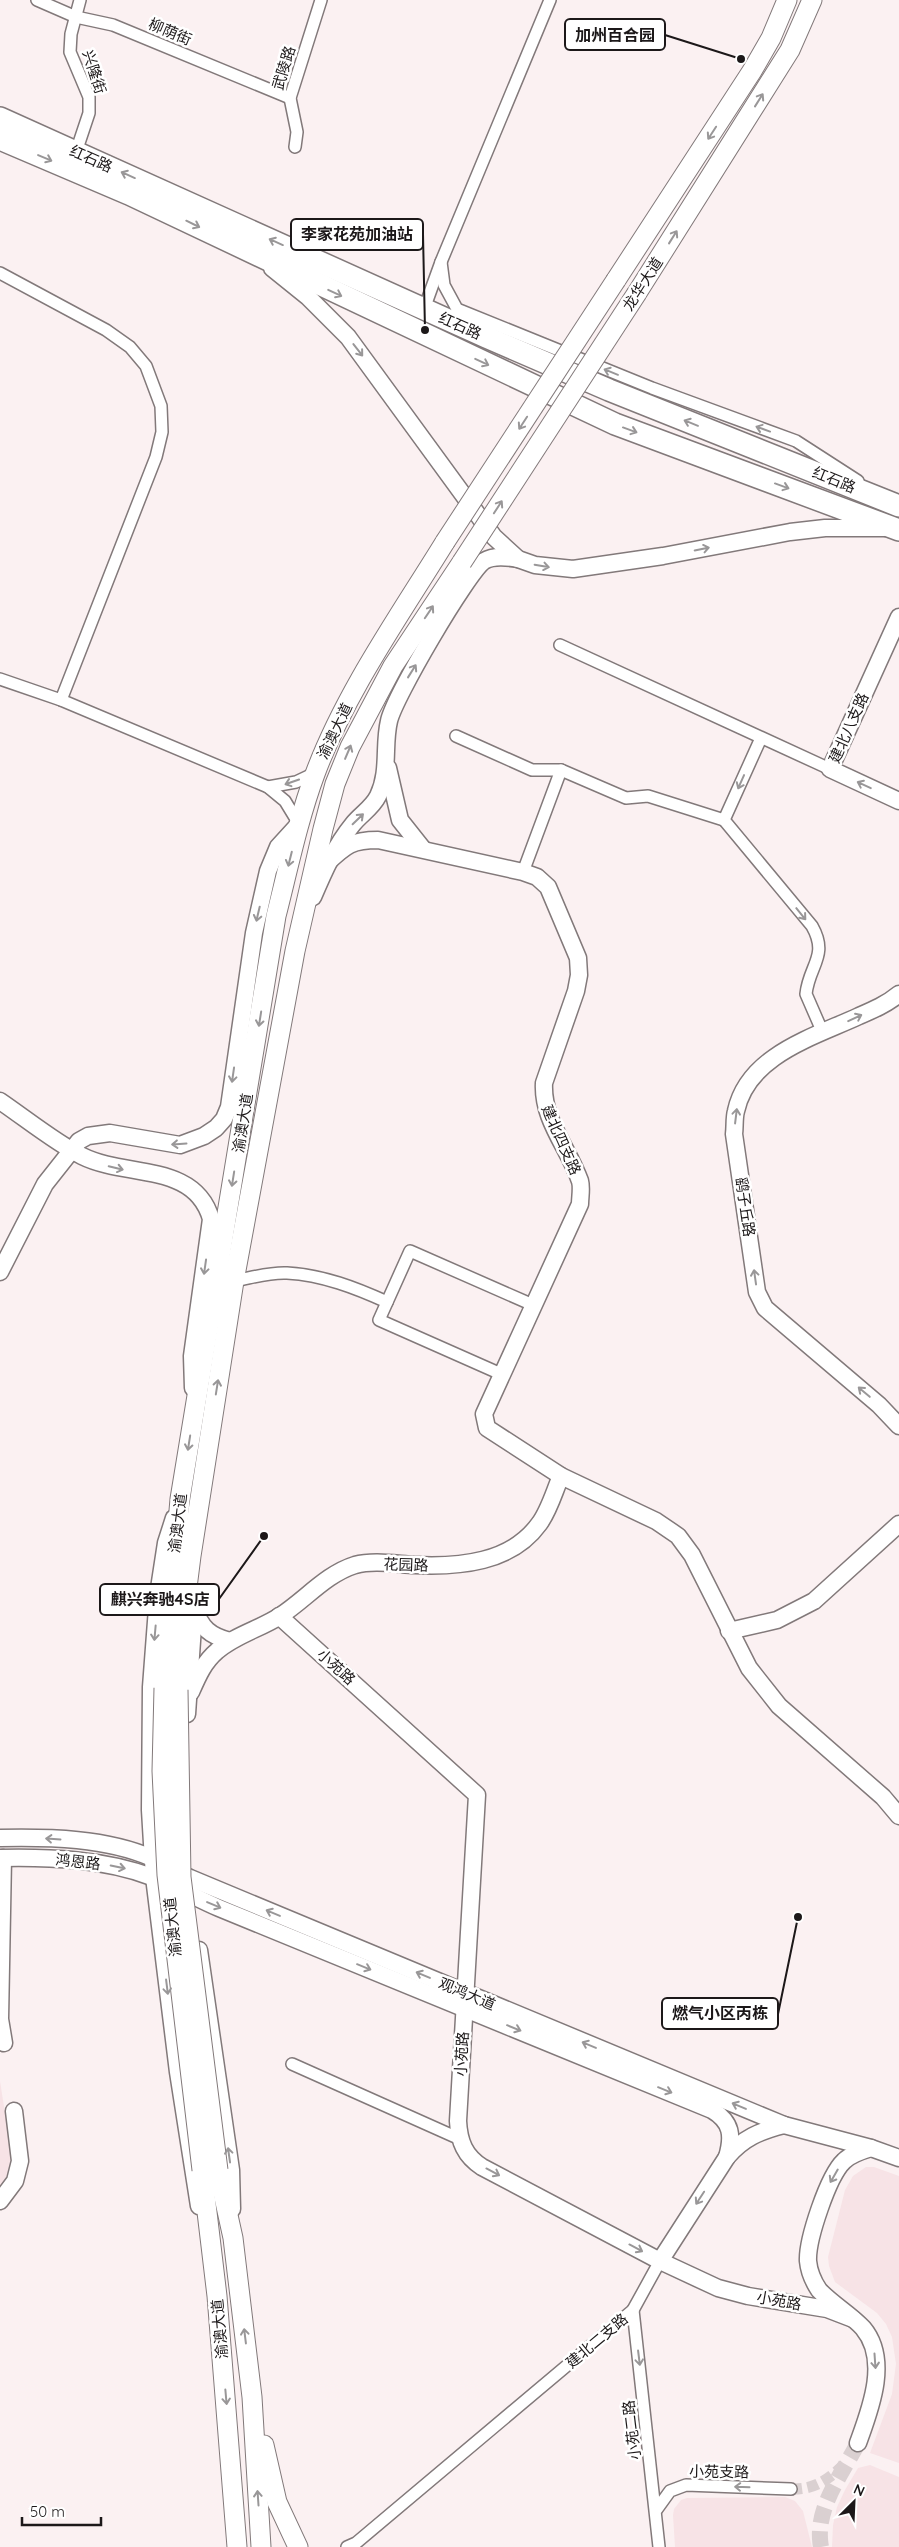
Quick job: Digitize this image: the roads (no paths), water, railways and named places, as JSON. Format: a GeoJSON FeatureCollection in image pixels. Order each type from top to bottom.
{"type":"FeatureCollection","features":[{"type":"Feature","properties":{"kind":"highway","name":"红石路"},"geometry":{"type":"LineString","coordinates":[[0,118],[608,390],[898,506]]}},
{"type":"Feature","properties":{"kind":"highway","name":"红石路"},"geometry":{"type":"LineString","coordinates":[[0,139],[128,194],[615,424],[897,529]]}},
{"type":"Feature","properties":{"kind":"main road","name":"龙华大道"},"geometry":{"type":"LineString","coordinates":[[445,542],[752,71],[771,38],[788,0]]}},
{"type":"Feature","properties":{"kind":"main road","name":"龙华大道"},"geometry":{"type":"LineString","coordinates":[[462,562],[637,293],[790,50],[812,0]]}},
{"type":"Feature","properties":{"kind":"main road","name":"渝澳大道"},"geometry":{"type":"LineString","coordinates":[[177,1693],[180,1499],[276,916],[299,824],[315,773],[331,736],[375,654],[445,542]]}},
{"type":"Feature","properties":{"kind":"main road","name":"渝澳大道"},"geometry":{"type":"LineString","coordinates":[[237,2547],[236,2508],[217,2296],[210,2170],[167,1875],[162,1771],[177,1693],[181,1634],[199,1504],[234,1281],[302,922],[335,784],[350,747],[393,666],[462,562]]}},
{"type":"Feature","properties":{"kind":"main road","name":"渝澳大道"},"geometry":{"type":"LineString","coordinates":[[210,2170],[233,2238],[252,2397],[261,2547]]}},
{"type":"Feature","properties":{"kind":"main road"},"geometry":{"type":"LineString","coordinates":[[252,2397],[277,2502],[298,2546]]}},
{"type":"Feature","properties":{"kind":"main road"},"geometry":{"type":"LineString","coordinates":[[228,2547],[236,2508]]}},
{"type":"Feature","properties":{"kind":"street","name":"柳荫街"},"geometry":{"type":"LineString","coordinates":[[38,0],[76,17],[113,25],[290,98]]}},
{"type":"Feature","properties":{"kind":"street","name":"兴隆街"},"geometry":{"type":"LineString","coordinates":[[76,152],[89,113],[89,97],[70,52],[71,34],[80,0]]}},
{"type":"Feature","properties":{"kind":"street","name":"武陵路"},"geometry":{"type":"LineString","coordinates":[[295,146],[297,132],[290,98],[322,0]]}},
{"type":"Feature","properties":{"kind":"street"},"geometry":{"type":"LineString","coordinates":[[550,0],[440,262],[424,309],[444,307],[457,309],[634,381],[796,442],[898,506]]}},
{"type":"Feature","properties":{"kind":"street","name":"红石路"},"geometry":{"type":"LineString","coordinates":[[259,257],[308,297],[348,337],[494,537],[518,559],[535,565],[572,569],[663,556],[790,532],[826,528],[897,529]]}},
{"type":"Feature","properties":{"kind":"street"},"geometry":{"type":"LineString","coordinates":[[440,262],[444,285],[457,309]]}},
{"type":"Feature","properties":{"kind":"street"},"geometry":{"type":"LineString","coordinates":[[0,273],[106,330],[130,347],[146,366],[161,406],[162,432],[156,457],[61,700]]}},
{"type":"Feature","properties":{"kind":"street"},"geometry":{"type":"LineString","coordinates":[[423,849],[400,820],[387,763],[386,743],[389,719],[405,683],[470,578],[484,561],[498,557],[518,559]]}},
{"type":"Feature","properties":{"kind":"street","name":"建北八支路"},"geometry":{"type":"LineString","coordinates":[[899,617],[830,769],[899,801]]}},
{"type":"Feature","properties":{"kind":"street"},"geometry":{"type":"LineString","coordinates":[[560,645],[830,769]]}},
{"type":"Feature","properties":{"kind":"street"},"geometry":{"type":"LineString","coordinates":[[0,679],[61,700],[268,787],[285,801],[299,824],[278,847],[268,871],[254,933],[229,1107],[224,1119],[204,1136],[180,1145],[110,1134],[88,1136],[79,1141],[45,1184],[0,1272]]}},
{"type":"Feature","properties":{"kind":"street"},"geometry":{"type":"LineString","coordinates":[[456,736],[532,770],[561,770],[626,798],[648,796],[724,820],[812,926],[818,936],[820,955],[806,994],[823,1033]]}},
{"type":"Feature","properties":{"kind":"street"},"geometry":{"type":"LineString","coordinates":[[724,820],[761,738]]}},
{"type":"Feature","properties":{"kind":"street"},"geometry":{"type":"LineString","coordinates":[[302,922],[327,863],[354,822],[370,808],[378,796],[387,763]]}},
{"type":"Feature","properties":{"kind":"street"},"geometry":{"type":"LineString","coordinates":[[523,872],[561,770]]}},
{"type":"Feature","properties":{"kind":"street"},"geometry":{"type":"LineString","coordinates":[[268,787],[296,782],[315,773]]}},
{"type":"Feature","properties":{"kind":"street","name":"建北四支路"},"geometry":{"type":"LineString","coordinates":[[327,863],[345,846],[355,842],[378,840],[523,872],[537,877],[548,887],[578,958],[579,976],[576,991],[544,1083],[543,1099],[548,1117],[580,1183],[580,1204],[484,1414],[487,1428],[561,1476],[656,1521],[678,1536],[692,1555],[748,1668],[779,1706],[883,1798],[899,1816]]}},
{"type":"Feature","properties":{"kind":"street","name":"鹞子丘路"},"geometry":{"type":"LineString","coordinates":[[899,994],[881,1006],[779,1052],[759,1071],[744,1090],[736,1111],[734,1134],[757,1292],[765,1308],[879,1405],[899,1426]]}},
{"type":"Feature","properties":{"kind":"street"},"geometry":{"type":"LineString","coordinates":[[881,1006],[899,1010]]}},
{"type":"Feature","properties":{"kind":"street"},"geometry":{"type":"LineString","coordinates":[[0,1101],[71,1149],[103,1164],[170,1178],[198,1192],[207,1204],[211,1219],[192,1356],[194,1415]]}},
{"type":"Feature","properties":{"kind":"street"},"geometry":{"type":"LineString","coordinates":[[0,1258],[12,1246]]}},
{"type":"Feature","properties":{"kind":"street"},"geometry":{"type":"LineString","coordinates":[[501,1374],[380,1320],[410,1251],[533,1305]]}},
{"type":"Feature","properties":{"kind":"street"},"geometry":{"type":"LineString","coordinates":[[234,1281],[270,1274],[302,1275],[348,1284],[388,1302]]}},
{"type":"Feature","properties":{"kind":"street","name":"花园路"},"geometry":{"type":"LineString","coordinates":[[177,1693],[207,1661],[230,1641],[279,1616],[334,1575],[355,1565],[379,1563],[442,1566],[474,1562],[501,1554],[523,1542],[540,1523],[561,1476]]}},
{"type":"Feature","properties":{"kind":"street"},"geometry":{"type":"LineString","coordinates":[[180,1499],[166,1543],[158,1595],[151,1687],[150,1810],[152,1858],[194,2183],[217,2296]]}},
{"type":"Feature","properties":{"kind":"street"},"geometry":{"type":"LineString","coordinates":[[199,1504],[199,1555],[193,1607],[177,1693],[190,1878],[231,2170],[233,2238]]}},
{"type":"Feature","properties":{"kind":"street"},"geometry":{"type":"LineString","coordinates":[[729,1631],[777,1620],[814,1601],[899,1524]]}},
{"type":"Feature","properties":{"kind":"street"},"geometry":{"type":"LineString","coordinates":[[193,1607],[200,1625],[207,1632],[230,1641]]}},
{"type":"Feature","properties":{"kind":"street","name":"小苑路"},"geometry":{"type":"LineString","coordinates":[[279,1616],[477,1795],[458,2121],[460,2139],[468,2155],[482,2167],[660,2261],[718,2288],[748,2296],[827,2309],[853,2319]]}},
{"type":"Feature","properties":{"kind":"street"},"geometry":{"type":"LineString","coordinates":[[150,1810],[155,1819],[168,1824],[178,1820],[185,1810]]}},
{"type":"Feature","properties":{"kind":"street","name":"鸿恩路"},"geometry":{"type":"LineString","coordinates":[[0,1838],[67,1840],[100,1844],[152,1858]]}},
{"type":"Feature","properties":{"kind":"street"},"geometry":{"type":"LineString","coordinates":[[1,1858],[0,2019],[4,2043]]}},
{"type":"Feature","properties":{"kind":"street","name":"鸿恩路"},"geometry":{"type":"LineString","coordinates":[[1,1858],[98,1863],[154,1877]]}},
{"type":"Feature","properties":{"kind":"street","name":"观鸿大道"},"geometry":{"type":"LineString","coordinates":[[152,1858],[190,1878],[712,2110],[722,2116],[731,2132],[727,2156]]}},
{"type":"Feature","properties":{"kind":"street","name":"观鸿大道"},"geometry":{"type":"LineString","coordinates":[[154,1877],[192,1896],[784,2125]]}},
{"type":"Feature","properties":{"kind":"street"},"geometry":{"type":"LineString","coordinates":[[292,2064],[460,2139]]}},
{"type":"Feature","properties":{"kind":"street"},"geometry":{"type":"LineString","coordinates":[[0,2201],[15,2181],[20,2160],[14,2111]]}},
{"type":"Feature","properties":{"kind":"street"},"geometry":{"type":"LineString","coordinates":[[784,2125],[871,2148],[899,2158]]}},
{"type":"Feature","properties":{"kind":"street","name":"建北二支路"},"geometry":{"type":"LineString","coordinates":[[347,2547],[356,2544],[633,2310],[660,2261],[727,2156],[746,2138],[784,2125]]}},
{"type":"Feature","properties":{"kind":"street","name":"小苑路"},"geometry":{"type":"LineString","coordinates":[[858,2444],[872,2403],[875,2367],[874,2350],[868,2336],[853,2319],[826,2297],[814,2282],[809,2267],[809,2252],[828,2186],[835,2172],[852,2155],[871,2148]]}},
{"type":"Feature","properties":{"kind":"street","name":"小苑二路"},"geometry":{"type":"LineString","coordinates":[[633,2310],[659,2547]]}},
{"type":"Feature","properties":{"kind":"street","name":"小苑支路"},"geometry":{"type":"LineString","coordinates":[[656,2509],[670,2491],[686,2486],[791,2489]]}},
{"type":"Feature","properties":{"kind":"tunnel"},"geometry":{"type":"LineString","coordinates":[[821,2547],[821,2519],[825,2506],[830,2493],[858,2443]]}},
{"type":"Feature","properties":{"kind":"tunnel"},"geometry":{"type":"LineString","coordinates":[[791,2489],[800,2489],[822,2482],[848,2461]]}},
{"type":"Feature","properties":{"kind":"place","name":"加州百合园"},"geometry":{"type":"Point","coordinates":[741,59]}},
{"type":"Feature","properties":{"kind":"place","name":"李家花苑加油站"},"geometry":{"type":"Point","coordinates":[425,330]}},
{"type":"Feature","properties":{"kind":"place","name":"麒兴奔驰4S店"},"geometry":{"type":"Point","coordinates":[264,1536]}},
{"type":"Feature","properties":{"kind":"place","name":"燃气小区丙栋"},"geometry":{"type":"Point","coordinates":[798,1917]}}]}
